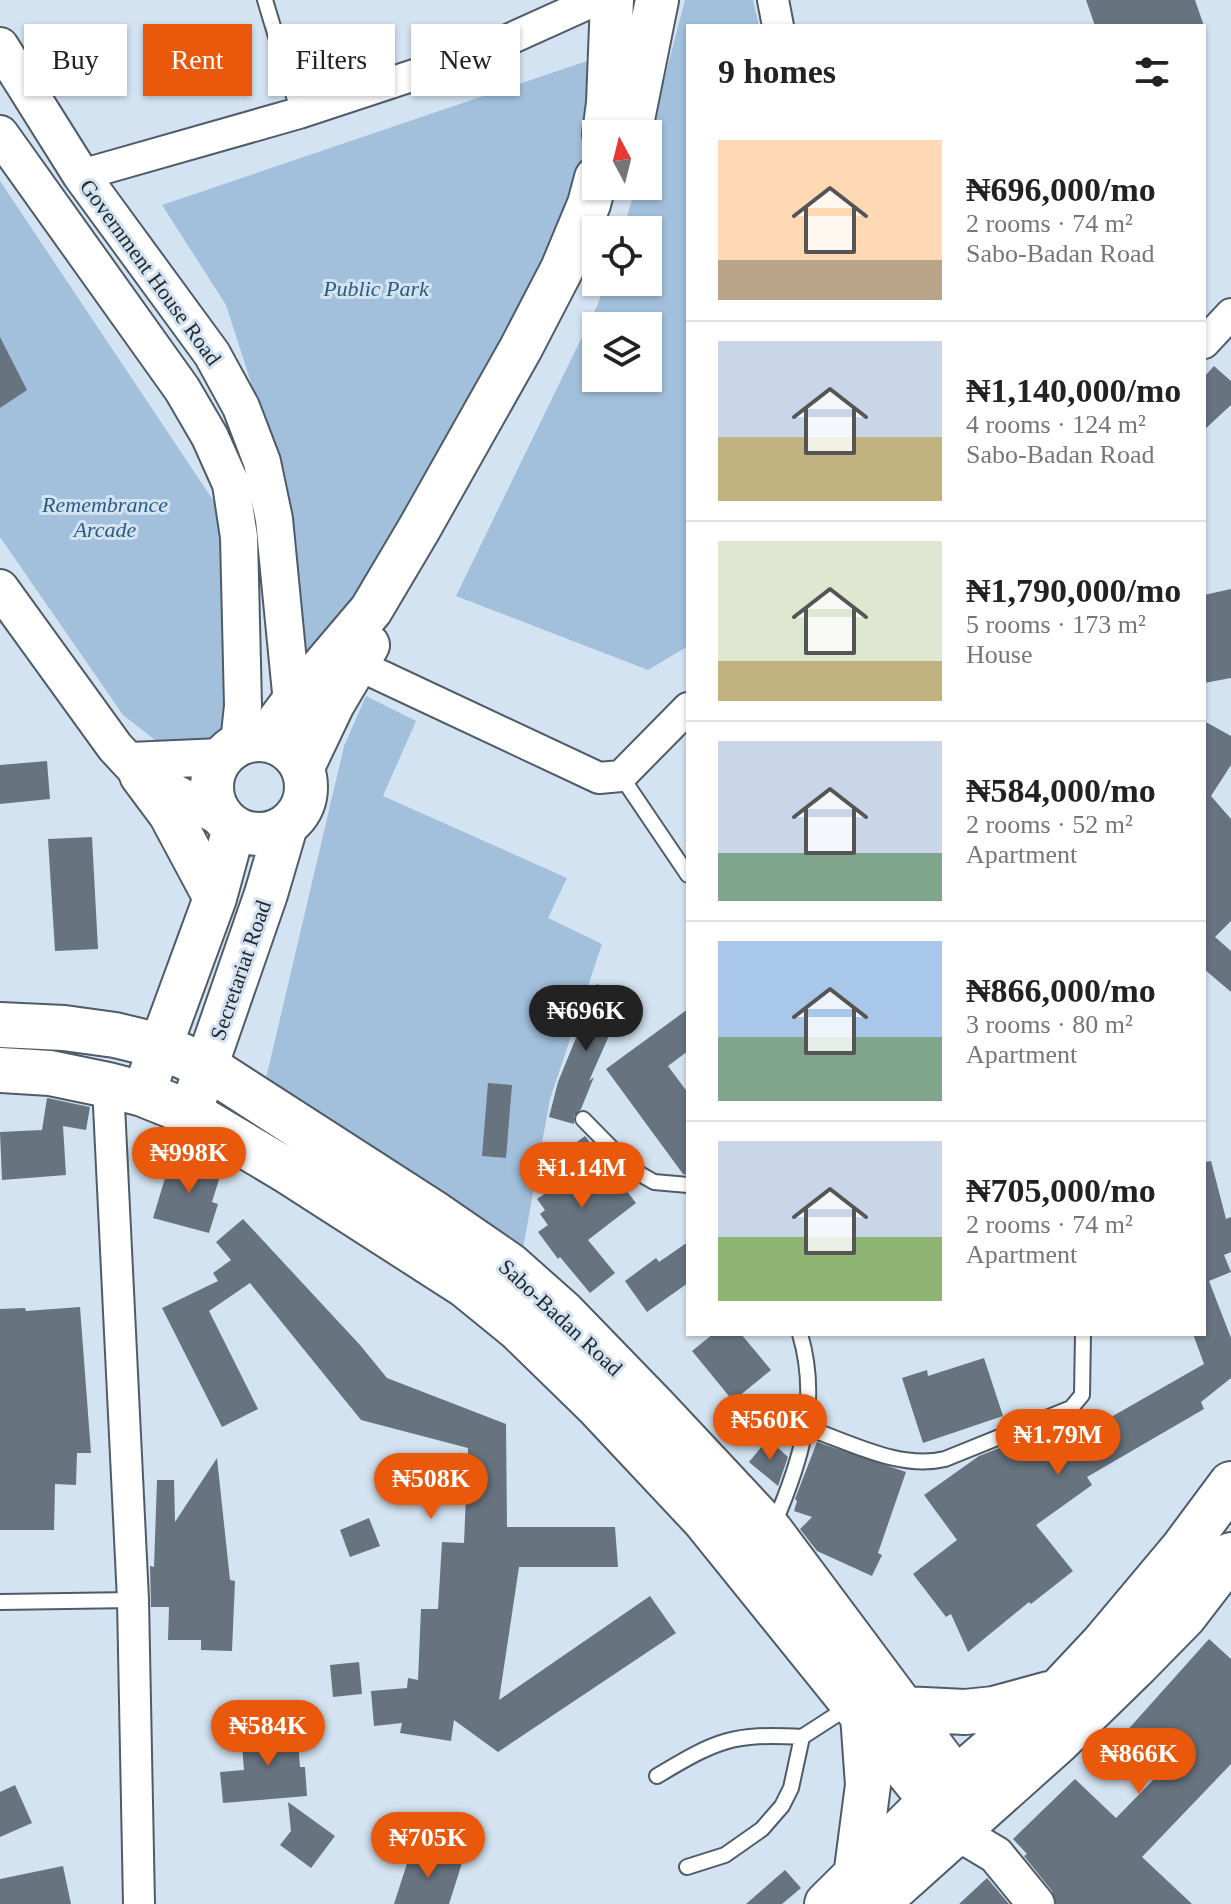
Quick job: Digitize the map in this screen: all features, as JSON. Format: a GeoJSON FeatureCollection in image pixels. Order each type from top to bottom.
{"type":"FeatureCollection","features":[{"type":"Feature","properties":{"kind":"highway","name":"Sabo-Badan Road"},"geometry":{"type":"LineString","coordinates":[[0,1025],[64,1028],[115,1035],[160,1046],[207,1067],[509,1265],[583,1334],[771,1532],[867,1697]]}},
{"type":"Feature","properties":{"kind":"highway","name":"Sabo-Badan Road"},"geometry":{"type":"LineString","coordinates":[[0,1070],[50,1073],[125,1090],[190,1113],[286,1170],[465,1285],[519,1329],[597,1405],[867,1697],[955,1805]]}},
{"type":"Feature","properties":{"kind":"highway"},"geometry":{"type":"LineString","coordinates":[[853,1895],[955,1805],[1104,1643],[1172,1562],[1231,1484]]}},
{"type":"Feature","properties":{"kind":"highway"},"geometry":{"type":"LineString","coordinates":[[955,1805],[1058,1741],[1184,1616],[1231,1555]]}},
{"type":"Feature","properties":{"kind":"highway"},"geometry":{"type":"LineString","coordinates":[[853,1895],[868,1785],[867,1697],[965,1712],[994,1709],[1059,1691]]}},
{"type":"Feature","properties":{"kind":"main road"},"geometry":{"type":"LineString","coordinates":[[606,120],[612,0]]}},
{"type":"Feature","properties":{"kind":"main road"},"geometry":{"type":"LineString","coordinates":[[633,120],[657,0]]}},
{"type":"Feature","properties":{"kind":"main road"},"geometry":{"type":"LineString","coordinates":[[242,746],[280,744],[303,767],[306,793],[303,806],[286,826],[261,834],[229,824],[216,808],[211,795],[214,768],[292,703],[371,610],[443,487],[562,269],[590,200]]}},
{"type":"Feature","properties":{"kind":"main road"},"geometry":{"type":"LineString","coordinates":[[303,767],[333,704],[467,482],[582,275]]}},
{"type":"Feature","properties":{"kind":"main road"},"geometry":{"type":"LineString","coordinates":[[135,768],[170,814],[215,898]]}},
{"type":"Feature","properties":{"kind":"main road"},"geometry":{"type":"LineString","coordinates":[[125,1090],[160,1046],[215,898],[229,824]]}},
{"type":"Feature","properties":{"kind":"main road","name":"Secretariat Road"},"geometry":{"type":"LineString","coordinates":[[190,1113],[266,894],[286,826]]}},
{"type":"Feature","properties":{"kind":"street"},"geometry":{"type":"LineString","coordinates":[[81,175],[299,113],[472,56],[596,0]]}},
{"type":"Feature","properties":{"kind":"street"},"geometry":{"type":"LineString","coordinates":[[773,0],[778,24]]}},
{"type":"Feature","properties":{"kind":"street","name":"Government House Road"},"geometry":{"type":"LineString","coordinates":[[0,46],[81,175],[212,354],[241,407],[262,462],[274,519],[292,703]]}},
{"type":"Feature","properties":{"kind":"street","name":"Government House Road"},"geometry":{"type":"LineString","coordinates":[[0,134],[182,389],[210,437],[231,484],[239,537],[242,746]]}},
{"type":"Feature","properties":{"kind":"street"},"geometry":{"type":"LineString","coordinates":[[1206,341],[1231,314]]}},
{"type":"Feature","properties":{"kind":"street"},"geometry":{"type":"LineString","coordinates":[[0,588],[115,747],[135,768],[229,824]]}},
{"type":"Feature","properties":{"kind":"street"},"geometry":{"type":"LineString","coordinates":[[356,664],[599,778],[621,776],[686,710]]}},
{"type":"Feature","properties":{"kind":"street"},"geometry":{"type":"LineString","coordinates":[[135,768],[242,746]]}},
{"type":"Feature","properties":{"kind":"street"},"geometry":{"type":"LineString","coordinates":[[125,1090],[139,1904]]}},
{"type":"Feature","properties":{"kind":"street"},"geometry":{"type":"LineString","coordinates":[[955,1805],[1030,1900]]}},
{"type":"Feature","properties":{"kind":"lane"},"geometry":{"type":"LineString","coordinates":[[265,0],[299,113]]}},
{"type":"Feature","properties":{"kind":"lane"},"geometry":{"type":"LineString","coordinates":[[621,776],[686,872]]}},
{"type":"Feature","properties":{"kind":"lane"},"geometry":{"type":"LineString","coordinates":[[583,1119],[633,1170],[654,1182],[686,1185]]}},
{"type":"Feature","properties":{"kind":"lane"},"geometry":{"type":"LineString","coordinates":[[771,1532],[807,1428],[809,1380],[800,1336]]}},
{"type":"Feature","properties":{"kind":"lane"},"geometry":{"type":"LineString","coordinates":[[807,1428],[908,1462],[926,1463],[945,1459],[1071,1408],[1082,1395],[1083,1336]]}},
{"type":"Feature","properties":{"kind":"lane"},"geometry":{"type":"LineString","coordinates":[[0,1602],[133,1600]]}},
{"type":"Feature","properties":{"kind":"lane"},"geometry":{"type":"LineString","coordinates":[[657,1776],[705,1747],[728,1739],[763,1735],[802,1737],[867,1697]]}},
{"type":"Feature","properties":{"kind":"lane"},"geometry":{"type":"LineString","coordinates":[[687,1867],[725,1855],[762,1829],[782,1806],[791,1788],[802,1737]]}},
{"type":"Feature","properties":{"kind":"green space"},"geometry":{"type":"Polygon","coordinates":[[[685,0],[753,0],[759,24],[686,24],[686,647],[648,670],[456,596],[582,337],[582,392],[662,392],[662,312],[594,312],[601,296],[662,296],[662,216],[627,216],[632,200],[662,200],[662,120],[654,120],[685,0]]]}},
{"type":"Feature","properties":{"kind":"green space","name":"Public Park"},"geometry":{"type":"Polygon","coordinates":[[[587,61],[595,120],[582,120],[582,176],[537,303],[373,603],[308,663],[298,580],[276,460],[226,305],[162,205],[484,96],[520,96],[520,84],[587,61]]]}},
{"type":"Feature","properties":{"kind":"green space","name":"Remembrance Arcade"},"geometry":{"type":"Polygon","coordinates":[[[0,181],[215,503],[239,683],[217,746],[164,747],[123,715],[0,537],[0,181]]]}},
{"type":"Feature","properties":{"kind":"green space"},"geometry":{"type":"Polygon","coordinates":[[[366,696],[416,721],[383,796],[567,878],[548,918],[602,944],[550,1099],[516,1287],[256,1121],[344,746],[366,696]]]}},
{"type":"Feature","properties":{"kind":"building"},"geometry":{"type":"Polygon","coordinates":[[[1086,0],[1195,0],[1203,24],[1094,24],[1086,0]]]}},
{"type":"Feature","properties":{"kind":"building"},"geometry":{"type":"Polygon","coordinates":[[[0,337],[27,390],[0,408],[0,337]]]}},
{"type":"Feature","properties":{"kind":"building"},"geometry":{"type":"Polygon","coordinates":[[[1214,366],[1231,381],[1231,405],[1206,428],[1206,375],[1214,366]]]}},
{"type":"Feature","properties":{"kind":"building"},"geometry":{"type":"Polygon","coordinates":[[[1231,589],[1231,678],[1206,683],[1206,595],[1231,589]]]}},
{"type":"Feature","properties":{"kind":"building"},"geometry":{"type":"Polygon","coordinates":[[[1206,722],[1231,736],[1231,765],[1211,796],[1231,819],[1231,921],[1215,937],[1231,951],[1231,992],[1206,971],[1206,722]]]}},
{"type":"Feature","properties":{"kind":"building"},"geometry":{"type":"Polygon","coordinates":[[[47,761],[50,799],[0,804],[0,765],[47,761]]]}},
{"type":"Feature","properties":{"kind":"building"},"geometry":{"type":"Polygon","coordinates":[[[92,837],[98,949],[55,951],[48,839],[92,837]]]}},
{"type":"Feature","properties":{"kind":"building"},"geometry":{"type":"Polygon","coordinates":[[[597,984],[626,997],[589,1081],[594,1077],[581,1109],[574,1116],[574,1124],[549,1117],[576,1032],[597,984]]]}},
{"type":"Feature","properties":{"kind":"building"},"geometry":{"type":"Polygon","coordinates":[[[686,1010],[686,1052],[668,1066],[686,1090],[686,1175],[683,1174],[606,1069],[686,1010]]]}},
{"type":"Feature","properties":{"kind":"building"},"geometry":{"type":"Polygon","coordinates":[[[488,1083],[512,1085],[506,1158],[482,1156],[488,1083]]]}},
{"type":"Feature","properties":{"kind":"building"},"geometry":{"type":"Polygon","coordinates":[[[47,1098],[90,1107],[86,1130],[63,1126],[66,1175],[2,1180],[0,1132],[42,1130],[47,1098]]]}},
{"type":"Feature","properties":{"kind":"building"},"geometry":{"type":"Polygon","coordinates":[[[585,1136],[636,1203],[588,1240],[615,1273],[590,1293],[538,1232],[548,1225],[540,1214],[545,1210],[537,1199],[556,1186],[542,1168],[585,1136]]]}},
{"type":"Feature","properties":{"kind":"building"},"geometry":{"type":"Polygon","coordinates":[[[172,1155],[222,1170],[212,1202],[218,1204],[209,1233],[153,1218],[172,1155]]]}},
{"type":"Feature","properties":{"kind":"building"},"geometry":{"type":"Polygon","coordinates":[[[1211,1161],[1226,1219],[1231,1217],[1231,1252],[1224,1255],[1231,1272],[1209,1281],[1231,1338],[1231,1378],[1201,1402],[1204,1409],[1087,1477],[1092,1485],[1036,1525],[1073,1571],[968,1652],[951,1614],[946,1617],[913,1574],[957,1540],[924,1495],[979,1456],[1012,1443],[1014,1448],[1057,1425],[1069,1441],[1204,1364],[1194,1336],[1206,1336],[1206,1162],[1211,1161]]]}},
{"type":"Feature","properties":{"kind":"building"},"geometry":{"type":"Polygon","coordinates":[[[243,1219],[387,1378],[506,1424],[507,1527],[615,1527],[618,1567],[519,1567],[499,1700],[650,1596],[676,1633],[498,1752],[454,1720],[451,1741],[400,1733],[402,1723],[374,1726],[371,1691],[407,1688],[408,1678],[418,1680],[421,1609],[438,1609],[442,1542],[464,1543],[468,1448],[361,1420],[250,1283],[209,1311],[258,1409],[222,1427],[162,1308],[218,1281],[213,1273],[231,1260],[216,1242],[243,1219]]]}},
{"type":"Feature","properties":{"kind":"building"},"geometry":{"type":"Polygon","coordinates":[[[686,1243],[686,1284],[647,1312],[625,1281],[656,1258],[659,1262],[686,1243]]]}},
{"type":"Feature","properties":{"kind":"building"},"geometry":{"type":"Polygon","coordinates":[[[80,1307],[91,1453],[77,1453],[76,1485],[55,1484],[54,1530],[0,1530],[0,1309],[25,1308],[26,1311],[80,1307]]]}},
{"type":"Feature","properties":{"kind":"building"},"geometry":{"type":"Polygon","coordinates":[[[711,1336],[743,1336],[771,1370],[733,1401],[692,1351],[711,1336]]]}},
{"type":"Feature","properties":{"kind":"building"},"geometry":{"type":"Polygon","coordinates":[[[984,1358],[1003,1416],[923,1443],[902,1378],[927,1370],[928,1376],[984,1358]]]}},
{"type":"Feature","properties":{"kind":"building"},"geometry":{"type":"Polygon","coordinates":[[[768,1439],[788,1457],[778,1486],[749,1462],[768,1439]]]}},
{"type":"Feature","properties":{"kind":"building"},"geometry":{"type":"Polygon","coordinates":[[[817,1442],[906,1472],[878,1553],[882,1555],[872,1576],[817,1551],[800,1529],[812,1517],[794,1511],[795,1499],[817,1442]]]}},
{"type":"Feature","properties":{"kind":"building"},"geometry":{"type":"Polygon","coordinates":[[[217,1458],[230,1580],[235,1581],[232,1651],[201,1650],[201,1640],[168,1640],[169,1607],[151,1607],[150,1566],[154,1567],[157,1480],[174,1480],[175,1522],[217,1458]]]}},
{"type":"Feature","properties":{"kind":"building"},"geometry":{"type":"Polygon","coordinates":[[[369,1518],[380,1546],[350,1557],[340,1530],[369,1518]]]}},
{"type":"Feature","properties":{"kind":"building"},"geometry":{"type":"Polygon","coordinates":[[[1209,1639],[1231,1659],[1231,1764],[1142,1857],[1192,1904],[1056,1904],[1052,1891],[1013,1839],[1075,1779],[1116,1818],[1164,1769],[1124,1734],[1209,1639]]]}},
{"type":"Feature","properties":{"kind":"building"},"geometry":{"type":"Polygon","coordinates":[[[359,1662],[362,1694],[333,1697],[330,1665],[359,1662]]]}},
{"type":"Feature","properties":{"kind":"building"},"geometry":{"type":"Polygon","coordinates":[[[292,1720],[293,1741],[298,1740],[300,1767],[305,1767],[307,1796],[223,1803],[220,1772],[244,1770],[242,1745],[263,1743],[261,1723],[292,1720]]]}},
{"type":"Feature","properties":{"kind":"building"},"geometry":{"type":"Polygon","coordinates":[[[15,1785],[32,1823],[0,1837],[0,1792],[15,1785]]]}},
{"type":"Feature","properties":{"kind":"building"},"geometry":{"type":"Polygon","coordinates":[[[288,1802],[335,1836],[311,1868],[280,1845],[291,1831],[288,1802]]]}},
{"type":"Feature","properties":{"kind":"building"},"geometry":{"type":"Polygon","coordinates":[[[412,1848],[462,1863],[449,1904],[394,1904],[412,1848]]]}},
{"type":"Feature","properties":{"kind":"building"},"geometry":{"type":"Polygon","coordinates":[[[63,1866],[71,1904],[0,1904],[0,1879],[63,1866]]]}},
{"type":"Feature","properties":{"kind":"building"},"geometry":{"type":"Polygon","coordinates":[[[785,1870],[801,1888],[782,1904],[746,1904],[785,1870]]]}},
{"type":"Feature","properties":{"kind":"building"},"geometry":{"type":"Polygon","coordinates":[[[987,1878],[1009,1904],[959,1904],[987,1878]]]}}]}
